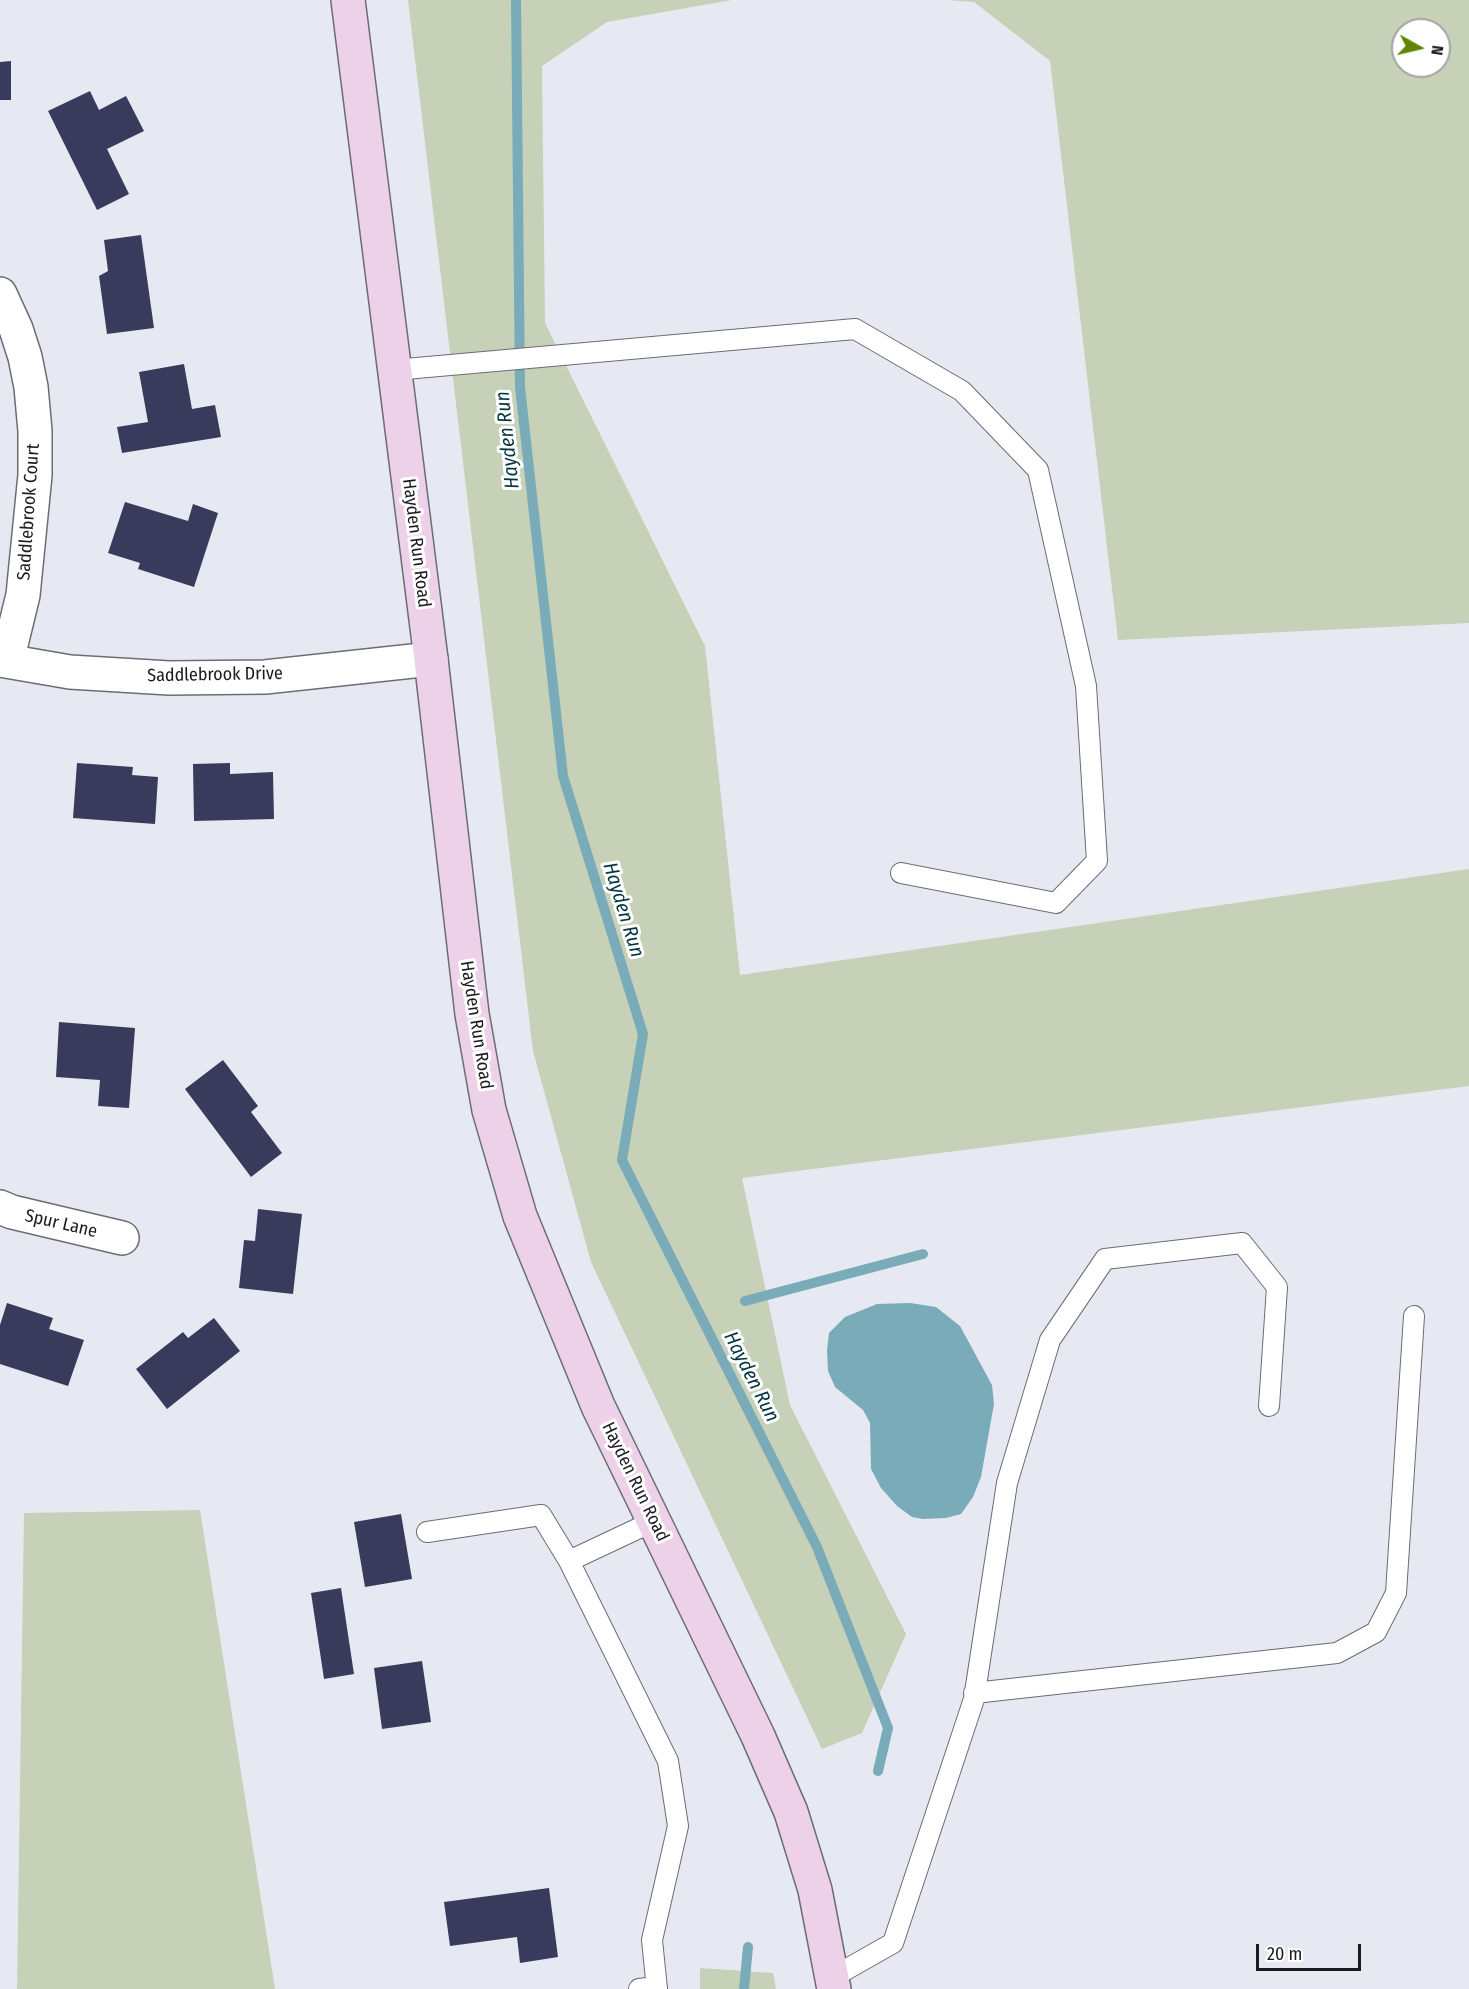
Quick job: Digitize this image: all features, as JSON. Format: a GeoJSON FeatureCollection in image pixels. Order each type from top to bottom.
{"type":"FeatureCollection","features":[{"type":"Feature","properties":{"kind":"main road","name":"Hayden Run Road"},"geometry":{"type":"LineString","coordinates":[[348,0],[431,659],[472,1014],[489,1110],[524,1226],[598,1406],[758,1736],[791,1812],[815,1890],[833,1983]]}},
{"type":"Feature","properties":{"kind":"street","name":"Saddlebrook Court"},"geometry":{"type":"LineString","coordinates":[[0,294],[16,329],[25,357],[31,387],[35,431],[35,476],[23,595],[4,661]]}},
{"type":"Feature","properties":{"kind":"street","name":"Saddlebrook Drive"},"geometry":{"type":"LineString","coordinates":[[4,661],[70,672],[169,678],[265,677],[431,659]]}},
{"type":"Feature","properties":{"kind":"street","name":"Spur Lane"},"geometry":{"type":"LineString","coordinates":[[0,1207],[12,1212],[122,1238]]}},
{"type":"Feature","properties":{"kind":"lane"},"geometry":{"type":"LineString","coordinates":[[394,370],[855,329],[962,391],[1038,470],[1086,686],[1097,861],[1056,903],[901,873]]}},
{"type":"Feature","properties":{"kind":"lane"},"geometry":{"type":"LineString","coordinates":[[833,1983],[893,1942],[974,1693],[1008,1483],[1050,1340],[1105,1259],[1242,1243],[1277,1287],[1269,1406]]}},
{"type":"Feature","properties":{"kind":"lane"},"geometry":{"type":"LineString","coordinates":[[974,1693],[1337,1653],[1376,1632],[1395,1593],[1414,1316]]}},
{"type":"Feature","properties":{"kind":"lane"},"geometry":{"type":"LineString","coordinates":[[427,1532],[541,1515],[569,1561],[668,1761],[678,1826],[652,1940],[651,1988]]}},
{"type":"Feature","properties":{"kind":"lane"},"geometry":{"type":"LineString","coordinates":[[569,1561],[654,1521]]}},
{"type":"Feature","properties":{"kind":"green space"},"geometry":{"type":"Polygon","coordinates":[[[408,0],[732,0],[607,22],[542,66],[545,323],[705,646],[740,975],[1469,869],[1469,1086],[742,1178],[790,1405],[906,1634],[862,1733],[822,1749],[591,1262],[533,1051],[408,0]]]}},
{"type":"Feature","properties":{"kind":"green space"},"geometry":{"type":"Polygon","coordinates":[[[947,0],[1469,0],[1469,623],[1118,640],[1050,61],[974,2],[947,0]]]}},
{"type":"Feature","properties":{"kind":"green space"},"geometry":{"type":"Polygon","coordinates":[[[200,1510],[275,1989],[17,1989],[24,1513],[200,1510]]]}},
{"type":"Feature","properties":{"kind":"green space"},"geometry":{"type":"Polygon","coordinates":[[[700,1968],[773,1973],[776,1989],[700,1989],[700,1968]]]}},
{"type":"Feature","properties":{"kind":"water"},"geometry":{"type":"Polygon","coordinates":[[[910,1303],[936,1307],[960,1326],[992,1385],[994,1404],[981,1477],[973,1497],[961,1514],[946,1518],[912,1517],[897,1506],[881,1488],[871,1469],[870,1423],[863,1410],[835,1387],[828,1371],[829,1333],[845,1317],[877,1304],[910,1303]]]}},
{"type":"Feature","properties":{"kind":"building"},"geometry":{"type":"Polygon","coordinates":[[[11,61],[11,100],[0,100],[0,62],[11,61]]]}},
{"type":"Feature","properties":{"kind":"building"},"geometry":{"type":"Polygon","coordinates":[[[90,91],[99,110],[126,96],[144,131],[107,149],[129,194],[97,210],[48,111],[90,91]]]}},
{"type":"Feature","properties":{"kind":"building"},"geometry":{"type":"Polygon","coordinates":[[[141,235],[154,328],[107,334],[99,276],[108,271],[104,240],[141,235]]]}},
{"type":"Feature","properties":{"kind":"building"},"geometry":{"type":"Polygon","coordinates":[[[184,364],[192,409],[215,405],[221,437],[122,453],[117,427],[148,422],[139,372],[184,364]]]}},
{"type":"Feature","properties":{"kind":"building"},"geometry":{"type":"Polygon","coordinates":[[[125,502],[188,521],[193,504],[218,513],[194,587],[138,569],[140,563],[108,553],[125,502]]]}},
{"type":"Feature","properties":{"kind":"building"},"geometry":{"type":"Polygon","coordinates":[[[77,763],[133,767],[132,775],[158,777],[155,824],[73,818],[77,763]]]}},
{"type":"Feature","properties":{"kind":"building"},"geometry":{"type":"Polygon","coordinates":[[[230,763],[230,774],[273,772],[274,819],[194,821],[193,764],[230,763]]]}},
{"type":"Feature","properties":{"kind":"building"},"geometry":{"type":"Polygon","coordinates":[[[59,1022],[135,1028],[129,1108],[98,1106],[100,1080],[56,1077],[59,1022]]]}},
{"type":"Feature","properties":{"kind":"building"},"geometry":{"type":"Polygon","coordinates":[[[223,1060],[258,1106],[251,1112],[282,1153],[251,1177],[185,1089],[223,1060]]]}},
{"type":"Feature","properties":{"kind":"building"},"geometry":{"type":"Polygon","coordinates":[[[258,1209],[302,1214],[293,1294],[239,1288],[244,1240],[255,1241],[258,1209]]]}},
{"type":"Feature","properties":{"kind":"building"},"geometry":{"type":"Polygon","coordinates":[[[7,1303],[53,1318],[49,1329],[84,1340],[68,1386],[0,1364],[0,1325],[7,1303]]]}},
{"type":"Feature","properties":{"kind":"building"},"geometry":{"type":"Polygon","coordinates":[[[214,1318],[240,1351],[167,1409],[136,1369],[183,1332],[188,1338],[214,1318]]]}},
{"type":"Feature","properties":{"kind":"building"},"geometry":{"type":"Polygon","coordinates":[[[401,1514],[412,1579],[365,1587],[354,1522],[401,1514]]]}},
{"type":"Feature","properties":{"kind":"building"},"geometry":{"type":"Polygon","coordinates":[[[341,1588],[354,1674],[324,1679],[311,1593],[341,1588]]]}},
{"type":"Feature","properties":{"kind":"building"},"geometry":{"type":"Polygon","coordinates":[[[422,1661],[431,1722],[382,1729],[374,1668],[422,1661]]]}},
{"type":"Feature","properties":{"kind":"building"},"geometry":{"type":"Polygon","coordinates":[[[549,1888],[558,1957],[520,1963],[517,1937],[450,1946],[444,1902],[549,1888]]]}},
{"type":"Feature","properties":{"kind":"waterway","name":"Hayden Run"},"geometry":{"type":"LineString","coordinates":[[516,0],[520,387],[563,776],[643,1034],[622,1160],[817,1547],[888,1728],[878,1771]]}},
{"type":"Feature","properties":{"kind":"waterway"},"geometry":{"type":"LineString","coordinates":[[745,1301],[923,1254]]}},
{"type":"Feature","properties":{"kind":"waterway","name":"Hayden Run"},"geometry":{"type":"LineString","coordinates":[[744,1989],[748,1947]]}}]}
